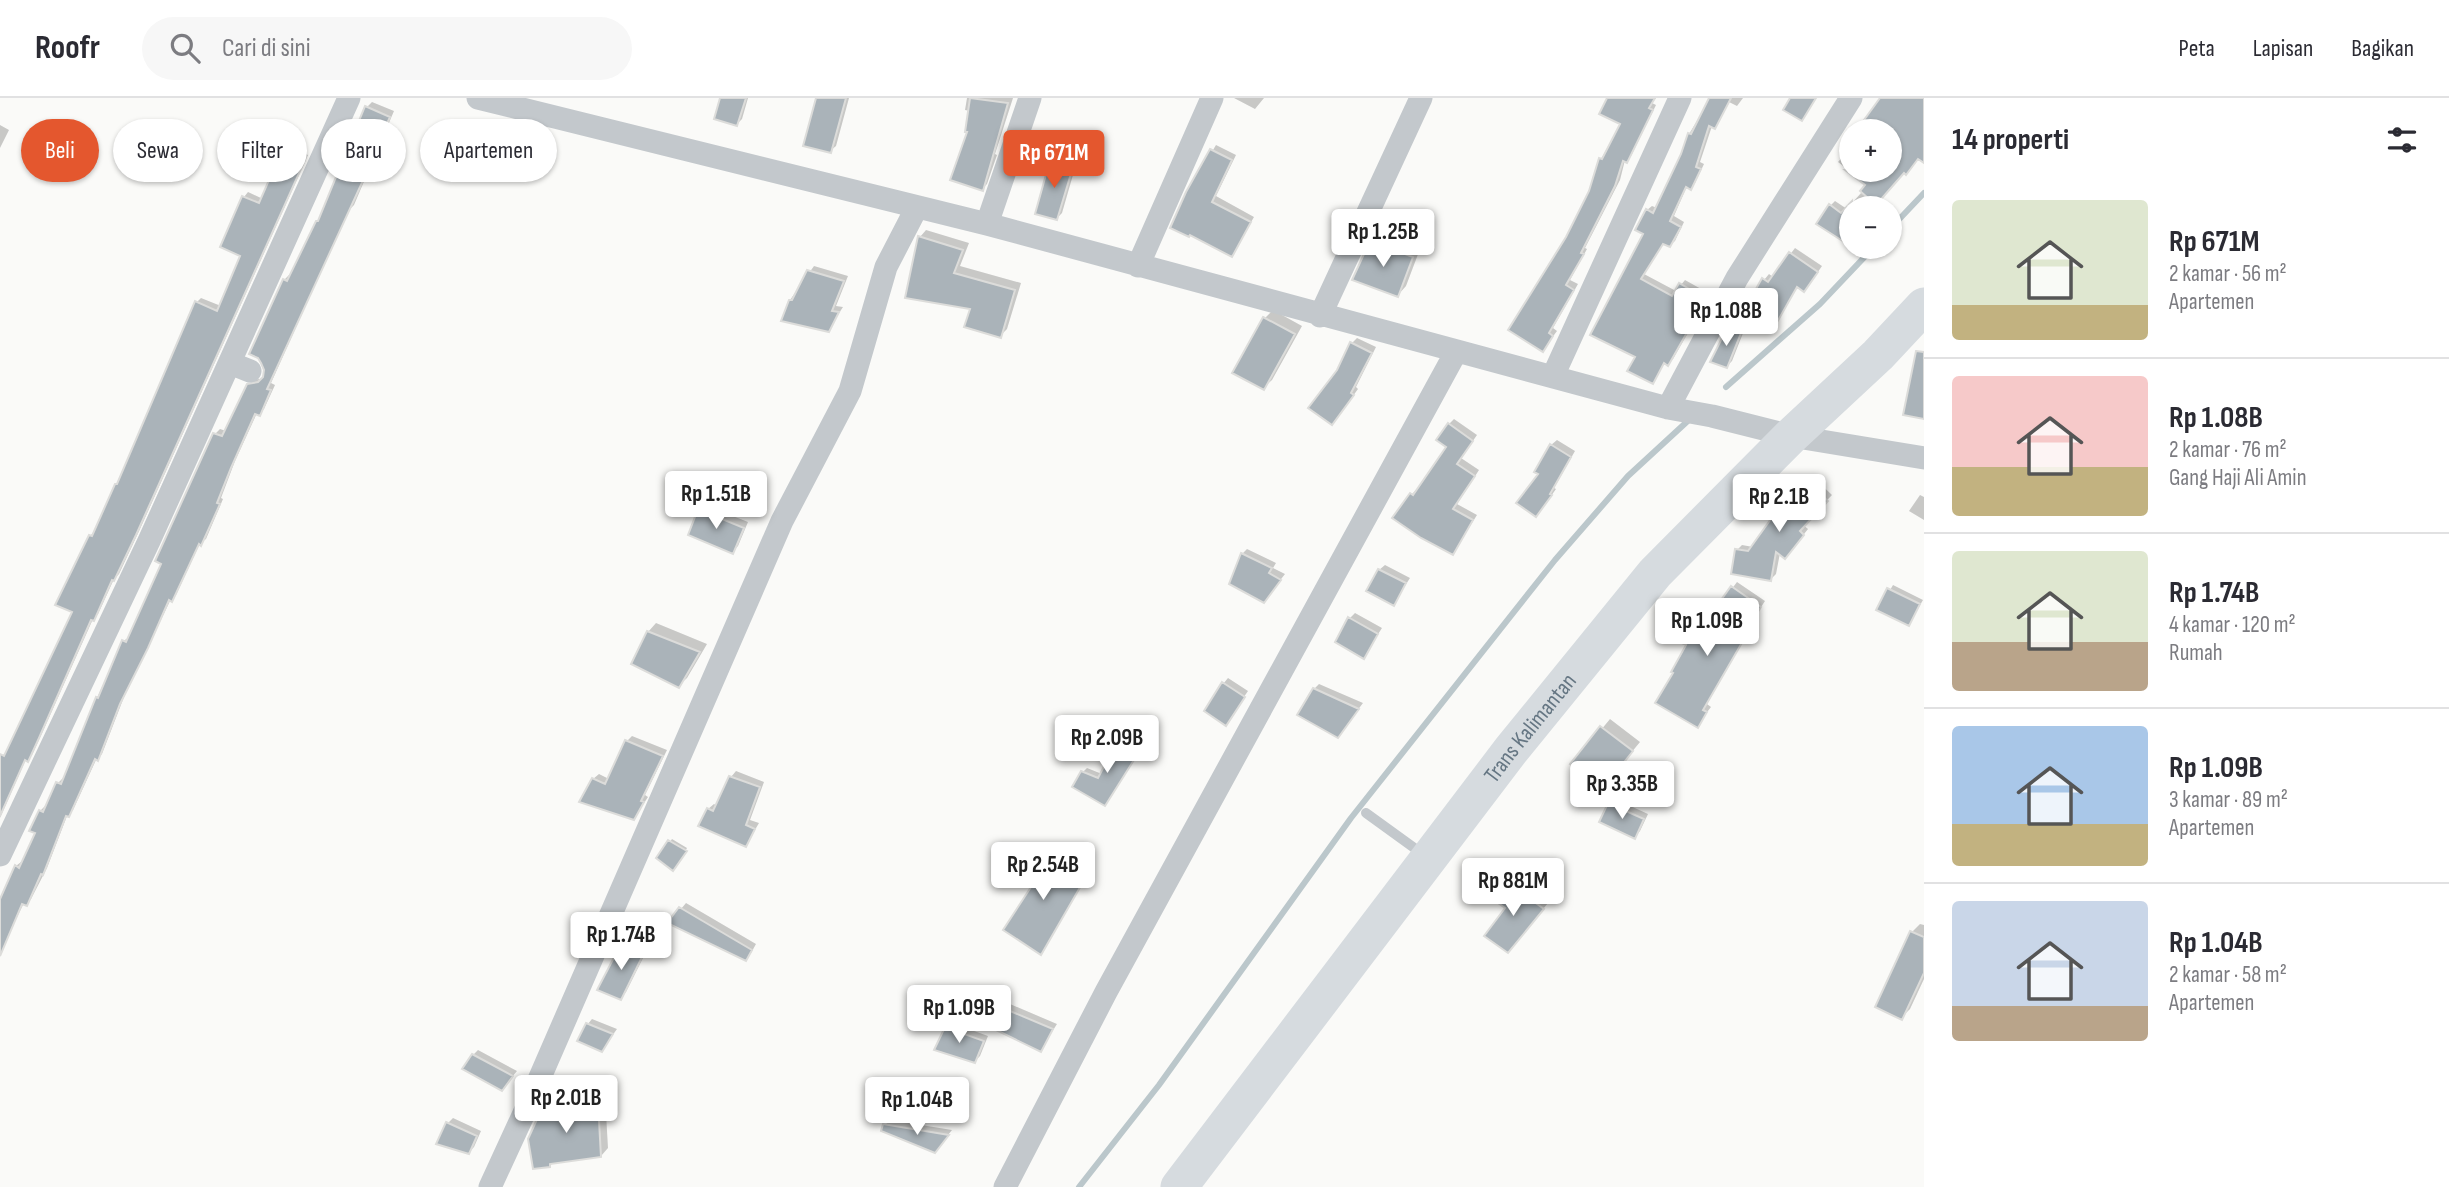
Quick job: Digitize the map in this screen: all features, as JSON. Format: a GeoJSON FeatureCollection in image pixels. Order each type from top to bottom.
{"type":"FeatureCollection","features":[{"type":"Feature","properties":{"kind":"highway","name":"Trans Kalimantan"},"geometry":{"type":"LineString","coordinates":[[1179,1187],[1511,750],[1655,573],[1791,436],[1878,355],[1924,306]]}},
{"type":"Feature","properties":{"kind":"street"},"geometry":{"type":"LineString","coordinates":[[0,855],[149,541],[240,367],[349,98]]}},
{"type":"Feature","properties":{"kind":"street"},"geometry":{"type":"LineString","coordinates":[[478,98],[987,224],[1674,410],[1712,416],[1791,436],[1924,458]]}},
{"type":"Feature","properties":{"kind":"street"},"geometry":{"type":"LineString","coordinates":[[987,224],[1030,98]]}},
{"type":"Feature","properties":{"kind":"street"},"geometry":{"type":"LineString","coordinates":[[1138,266],[1212,98]]}},
{"type":"Feature","properties":{"kind":"street"},"geometry":{"type":"LineString","coordinates":[[1320,316],[1421,98]]}},
{"type":"Feature","properties":{"kind":"street"},"geometry":{"type":"LineString","coordinates":[[1553,376],[1680,98]]}},
{"type":"Feature","properties":{"kind":"street"},"geometry":{"type":"LineString","coordinates":[[1674,410],[1737,278],[1851,98]]}},
{"type":"Feature","properties":{"kind":"street"},"geometry":{"type":"LineString","coordinates":[[490,1187],[537,1086],[782,521],[850,391],[886,267],[917,207]]}},
{"type":"Feature","properties":{"kind":"street"},"geometry":{"type":"LineString","coordinates":[[1005,1187],[1106,992],[1456,352]]}},
{"type":"Feature","properties":{"kind":"lane"},"geometry":{"type":"LineString","coordinates":[[1366,813],[1429,858]]}},
{"type":"Feature","properties":{"kind":"building"},"geometry":{"type":"Polygon","coordinates":[[[720,98],[746,98],[737,126],[714,119],[720,98]]]}},
{"type":"Feature","properties":{"kind":"building"},"geometry":{"type":"Polygon","coordinates":[[[816,98],[846,98],[831,153],[803,146],[816,98]]]}},
{"type":"Feature","properties":{"kind":"building"},"geometry":{"type":"Polygon","coordinates":[[[970,98],[1008,103],[983,191],[950,180],[967,132],[970,98]]]}},
{"type":"Feature","properties":{"kind":"building"},"geometry":{"type":"Polygon","coordinates":[[[1607,98],[1655,98],[1649,108],[1653,110],[1627,163],[1623,161],[1615,186],[1581,253],[1584,254],[1566,285],[1574,290],[1549,333],[1553,336],[1543,352],[1508,330],[1566,237],[1589,191],[1599,158],[1602,159],[1620,124],[1599,114],[1607,98]]]}},
{"type":"Feature","properties":{"kind":"building"},"geometry":{"type":"Polygon","coordinates":[[[1709,98],[1731,98],[1715,129],[1709,126],[1696,167],[1701,169],[1691,190],[1686,187],[1670,221],[1681,227],[1670,247],[1663,244],[1641,279],[1672,296],[1679,283],[1706,299],[1668,366],[1664,363],[1653,384],[1627,371],[1635,357],[1590,335],[1643,234],[1635,230],[1646,209],[1653,213],[1688,133],[1691,134],[1709,98]]]}},
{"type":"Feature","properties":{"kind":"building"},"geometry":{"type":"Polygon","coordinates":[[[1790,98],[1816,98],[1802,121],[1783,110],[1790,98]]]}},
{"type":"Feature","properties":{"kind":"building"},"geometry":{"type":"Polygon","coordinates":[[[1880,98],[1924,98],[1924,163],[1918,159],[1906,175],[1904,173],[1902,175],[1902,119],[1865,119],[1880,98]]]}},
{"type":"Feature","properties":{"kind":"building"},"geometry":{"type":"Polygon","coordinates":[[[365,106],[390,117],[389,119],[360,119],[365,106]]]}},
{"type":"Feature","properties":{"kind":"building"},"geometry":{"type":"Polygon","coordinates":[[[1210,149],[1232,160],[1212,202],[1251,222],[1232,257],[1190,235],[1189,237],[1170,228],[1210,149]]]}},
{"type":"Feature","properties":{"kind":"building"},"geometry":{"type":"Polygon","coordinates":[[[1050,160],[1073,167],[1057,220],[1035,214],[1050,160]]]}},
{"type":"Feature","properties":{"kind":"building"},"geometry":{"type":"Polygon","coordinates":[[[268,182],[295,182],[136,535],[94,621],[91,620],[28,762],[25,760],[0,816],[0,754],[4,756],[72,612],[55,605],[117,484],[195,301],[217,311],[240,256],[220,247],[242,196],[259,203],[268,182]]]}},
{"type":"Feature","properties":{"kind":"building"},"geometry":{"type":"Polygon","coordinates":[[[334,182],[362,182],[267,389],[271,390],[260,416],[255,414],[231,468],[217,503],[220,504],[201,546],[199,544],[172,602],[169,600],[120,704],[98,761],[95,759],[69,817],[66,816],[43,875],[41,874],[27,906],[22,904],[0,956],[0,899],[15,865],[19,868],[35,833],[29,831],[39,810],[43,812],[56,782],[61,784],[96,697],[98,698],[122,640],[126,642],[161,564],[155,561],[213,433],[222,436],[247,384],[258,382],[263,377],[264,370],[258,358],[249,354],[283,279],[287,281],[318,221],[334,182]]]}},
{"type":"Feature","properties":{"kind":"building"},"geometry":{"type":"Polygon","coordinates":[[[1861,182],[1896,182],[1884,196],[1866,196],[1860,191],[1865,185],[1861,182]]]}},
{"type":"Feature","properties":{"kind":"building"},"geometry":{"type":"Polygon","coordinates":[[[1829,204],[1839,212],[1839,239],[1816,224],[1829,204]]]}},
{"type":"Feature","properties":{"kind":"building"},"geometry":{"type":"Polygon","coordinates":[[[918,236],[963,250],[954,273],[1015,290],[1001,338],[964,327],[970,309],[905,298],[918,236]]]}},
{"type":"Feature","properties":{"kind":"building"},"geometry":{"type":"Polygon","coordinates":[[[1370,241],[1413,257],[1398,297],[1352,280],[1370,241]]]}},
{"type":"Feature","properties":{"kind":"building"},"geometry":{"type":"Polygon","coordinates":[[[1789,252],[1818,272],[1804,292],[1797,287],[1776,324],[1746,307],[1762,278],[1768,282],[1789,252]]]}},
{"type":"Feature","properties":{"kind":"building"},"geometry":{"type":"Polygon","coordinates":[[[807,270],[844,281],[832,311],[839,312],[829,332],[781,321],[789,300],[792,300],[807,270]]]}},
{"type":"Feature","properties":{"kind":"building"},"geometry":{"type":"Polygon","coordinates":[[[1263,317],[1295,334],[1264,390],[1232,373],[1263,317]]]}},
{"type":"Feature","properties":{"kind":"building"},"geometry":{"type":"Polygon","coordinates":[[[1727,328],[1741,333],[1727,368],[1710,362],[1727,328]]]}},
{"type":"Feature","properties":{"kind":"building"},"geometry":{"type":"Polygon","coordinates":[[[1350,342],[1372,353],[1351,393],[1354,395],[1332,425],[1308,408],[1337,370],[1350,342]]]}},
{"type":"Feature","properties":{"kind":"building"},"geometry":{"type":"Polygon","coordinates":[[[1916,351],[1924,352],[1924,419],[1903,415],[1916,351]]]}},
{"type":"Feature","properties":{"kind":"building"},"geometry":{"type":"Polygon","coordinates":[[[1448,423],[1473,441],[1457,464],[1475,476],[1453,509],[1473,520],[1453,555],[1392,518],[1410,493],[1413,495],[1446,447],[1436,440],[1448,423]]]}},
{"type":"Feature","properties":{"kind":"building"},"geometry":{"type":"Polygon","coordinates":[[[1550,444],[1571,457],[1550,494],[1552,495],[1536,517],[1516,503],[1538,474],[1534,472],[1550,444]]]}},
{"type":"Feature","properties":{"kind":"building"},"geometry":{"type":"Polygon","coordinates":[[[1804,479],[1828,501],[1800,531],[1804,535],[1785,559],[1776,552],[1771,581],[1731,574],[1735,549],[1748,551],[1783,502],[1804,479]]]}},
{"type":"Feature","properties":{"kind":"building"},"geometry":{"type":"Polygon","coordinates":[[[698,509],[744,528],[733,554],[688,535],[698,509]]]}},
{"type":"Feature","properties":{"kind":"building"},"geometry":{"type":"Polygon","coordinates":[[[1241,553],[1272,568],[1269,573],[1281,580],[1264,603],[1229,584],[1241,553]]]}},
{"type":"Feature","properties":{"kind":"building"},"geometry":{"type":"Polygon","coordinates":[[[1378,569],[1406,583],[1394,606],[1366,591],[1378,569]]]}},
{"type":"Feature","properties":{"kind":"building"},"geometry":{"type":"Polygon","coordinates":[[[1731,586],[1761,607],[1703,710],[1707,712],[1698,728],[1655,703],[1673,673],[1671,672],[1686,645],[1682,643],[1692,627],[1699,631],[1731,586]]]}},
{"type":"Feature","properties":{"kind":"building"},"geometry":{"type":"Polygon","coordinates":[[[1887,588],[1920,604],[1909,626],[1876,610],[1887,588]]]}},
{"type":"Feature","properties":{"kind":"building"},"geometry":{"type":"Polygon","coordinates":[[[1348,617],[1378,634],[1364,659],[1335,642],[1348,617]]]}},
{"type":"Feature","properties":{"kind":"building"},"geometry":{"type":"Polygon","coordinates":[[[647,631],[700,652],[679,688],[631,664],[647,631]]]}},
{"type":"Feature","properties":{"kind":"building"},"geometry":{"type":"Polygon","coordinates":[[[1222,682],[1245,697],[1226,726],[1204,711],[1222,682]]]}},
{"type":"Feature","properties":{"kind":"building"},"geometry":{"type":"Polygon","coordinates":[[[1313,688],[1359,709],[1338,738],[1297,715],[1313,688]]]}},
{"type":"Feature","properties":{"kind":"building"},"geometry":{"type":"Polygon","coordinates":[[[1600,726],[1633,751],[1603,789],[1570,764],[1600,726]]]}},
{"type":"Feature","properties":{"kind":"building"},"geometry":{"type":"Polygon","coordinates":[[[625,740],[663,756],[634,820],[579,802],[592,778],[605,784],[625,740]]]}},
{"type":"Feature","properties":{"kind":"building"},"geometry":{"type":"Polygon","coordinates":[[[1117,741],[1139,752],[1105,806],[1072,787],[1081,771],[1098,778],[1117,741]]]}},
{"type":"Feature","properties":{"kind":"building"},"geometry":{"type":"Polygon","coordinates":[[[729,776],[760,787],[746,825],[755,829],[746,847],[698,826],[707,808],[713,811],[729,776]]]}},
{"type":"Feature","properties":{"kind":"building"},"geometry":{"type":"Polygon","coordinates":[[[1608,803],[1644,819],[1635,839],[1599,822],[1608,803]]]}},
{"type":"Feature","properties":{"kind":"building"},"geometry":{"type":"Polygon","coordinates":[[[668,840],[687,851],[673,871],[656,858],[668,840]]]}},
{"type":"Feature","properties":{"kind":"building"},"geometry":{"type":"Polygon","coordinates":[[[1035,853],[1086,877],[1041,955],[1003,930],[1031,887],[1020,882],[1035,853]]]}},
{"type":"Feature","properties":{"kind":"building"},"geometry":{"type":"Polygon","coordinates":[[[1507,882],[1544,909],[1508,953],[1484,936],[1505,908],[1494,900],[1507,882]]]}},
{"type":"Feature","properties":{"kind":"building"},"geometry":{"type":"Polygon","coordinates":[[[679,907],[752,950],[746,961],[667,923],[679,907]]]}},
{"type":"Feature","properties":{"kind":"building"},"geometry":{"type":"Polygon","coordinates":[[[1910,931],[1924,937],[1924,973],[1902,1020],[1875,1007],[1910,931]]]}},
{"type":"Feature","properties":{"kind":"building"},"geometry":{"type":"Polygon","coordinates":[[[621,944],[644,953],[621,1000],[597,990],[621,944]]]}},
{"type":"Feature","properties":{"kind":"building"},"geometry":{"type":"Polygon","coordinates":[[[1003,1008],[1053,1029],[1041,1052],[992,1028],[1003,1008]]]}},
{"type":"Feature","properties":{"kind":"building"},"geometry":{"type":"Polygon","coordinates":[[[586,1023],[613,1034],[602,1052],[577,1041],[586,1023]]]}},
{"type":"Feature","properties":{"kind":"building"},"geometry":{"type":"Polygon","coordinates":[[[945,1027],[984,1041],[975,1063],[934,1050],[945,1027]]]}},
{"type":"Feature","properties":{"kind":"building"},"geometry":{"type":"Polygon","coordinates":[[[472,1054],[513,1076],[502,1091],[462,1069],[472,1054]]]}},
{"type":"Feature","properties":{"kind":"building"},"geometry":{"type":"Polygon","coordinates":[[[598,1102],[601,1157],[533,1169],[528,1139],[543,1106],[543,1110],[598,1102]]]}},
{"type":"Feature","properties":{"kind":"building"},"geometry":{"type":"Polygon","coordinates":[[[446,1122],[477,1136],[469,1154],[436,1144],[446,1122]]]}},
{"type":"Feature","properties":{"kind":"building"},"geometry":{"type":"Polygon","coordinates":[[[883,1124],[949,1135],[935,1153],[881,1131],[883,1124]]]}},
{"type":"Feature","properties":{"kind":"waterway"},"geometry":{"type":"LineString","coordinates":[[1902,216],[1924,193]]}},
{"type":"Feature","properties":{"kind":"waterway"},"geometry":{"type":"LineString","coordinates":[[1726,387],[1820,304],[1863,259]]}},
{"type":"Feature","properties":{"kind":"waterway"},"geometry":{"type":"LineString","coordinates":[[1079,1187],[1159,1085],[1351,818],[1555,560],[1628,476],[1691,418]]}}]}
